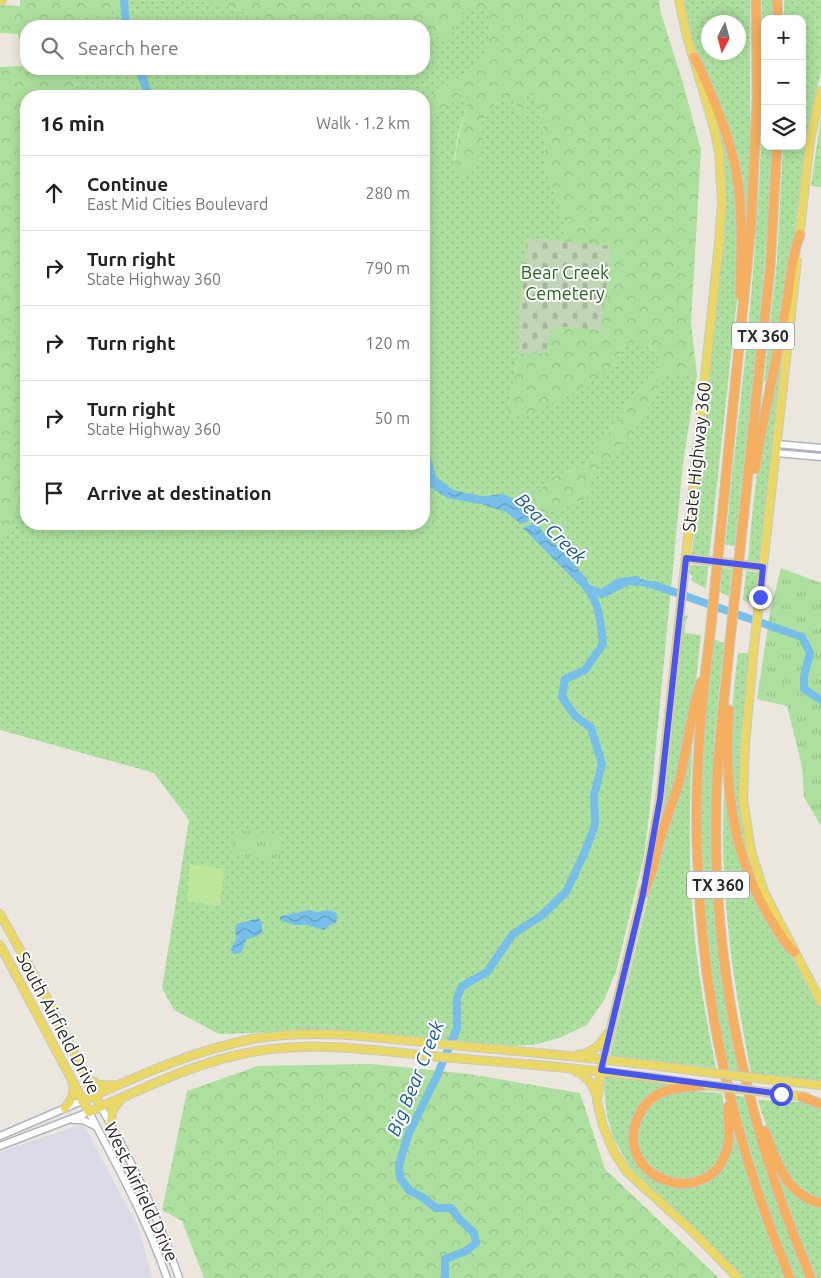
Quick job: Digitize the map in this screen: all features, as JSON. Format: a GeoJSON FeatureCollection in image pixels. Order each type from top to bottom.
{"type":"FeatureCollection","features":[{"type":"Feature","properties":{"kind":"highway","name":"TX 360"},"geometry":{"type":"LineString","coordinates":[[756,0],[757,97],[755,162],[743,323],[706,668],[697,776],[698,881],[706,968],[728,1092],[757,1191],[790,1278]]}},
{"type":"Feature","properties":{"kind":"highway"},"geometry":{"type":"LineString","coordinates":[[777,0],[778,15]]}},
{"type":"Feature","properties":{"kind":"highway"},"geometry":{"type":"LineString","coordinates":[[694,57],[702,71],[721,118],[734,161],[741,225],[740,308],[743,323]]}},
{"type":"Feature","properties":{"kind":"highway","name":"TX 360"},"geometry":{"type":"LineString","coordinates":[[777,150],[770,268],[717,768],[717,880],[727,984],[751,1101],[779,1195],[811,1278]]}},
{"type":"Feature","properties":{"kind":"highway"},"geometry":{"type":"LineString","coordinates":[[743,525],[750,509],[760,437],[784,318],[795,246],[800,234]]}},
{"type":"Feature","properties":{"kind":"highway"},"geometry":{"type":"LineString","coordinates":[[643,894],[652,871],[660,839],[680,779],[695,702],[706,668]]}},
{"type":"Feature","properties":{"kind":"highway"},"geometry":{"type":"LineString","coordinates":[[728,668],[731,680],[727,735],[732,819],[747,872],[763,907],[786,944],[794,952]]}},
{"type":"Feature","properties":{"kind":"highway"},"geometry":{"type":"LineString","coordinates":[[706,1085],[664,1092],[649,1101],[638,1116],[634,1136],[638,1157],[652,1174],[661,1180],[684,1184],[696,1181],[716,1169],[723,1160],[729,1138],[728,1092]]}},
{"type":"Feature","properties":{"kind":"highway"},"geometry":{"type":"LineString","coordinates":[[802,1097],[821,1104]]}},
{"type":"Feature","properties":{"kind":"highway"},"geometry":{"type":"LineString","coordinates":[[751,1101],[788,1183],[804,1198],[821,1203]]}},
{"type":"Feature","properties":{"kind":"main road","name":"State Highway 360"},"geometry":{"type":"LineString","coordinates":[[679,0],[714,128],[721,177],[722,200],[719,243],[660,799],[643,894],[609,1032],[597,1101],[603,1126],[614,1152],[627,1172],[691,1230],[738,1278]]}},
{"type":"Feature","properties":{"kind":"main road"},"geometry":{"type":"LineString","coordinates":[[821,91],[810,140],[754,647],[744,774],[745,814],[752,851],[764,892],[821,1002]]}},
{"type":"Feature","properties":{"kind":"main road"},"geometry":{"type":"LineString","coordinates":[[686,558],[763,567]]}},
{"type":"Feature","properties":{"kind":"main road","name":"South Airfield Drive"},"geometry":{"type":"LineString","coordinates":[[0,914],[49,1002],[101,1107]]}},
{"type":"Feature","properties":{"kind":"main road","name":"South Airfield Drive"},"geometry":{"type":"LineString","coordinates":[[0,946],[89,1112]]}},
{"type":"Feature","properties":{"kind":"main road"},"geometry":{"type":"LineString","coordinates":[[569,1056],[590,1052],[600,1044],[609,1032]]}},
{"type":"Feature","properties":{"kind":"main road"},"geometry":{"type":"LineString","coordinates":[[82,1101],[123,1082],[224,1045],[254,1039],[302,1034],[392,1039],[604,1059],[821,1085]]}},
{"type":"Feature","properties":{"kind":"main road"},"geometry":{"type":"LineString","coordinates":[[89,1112],[201,1064],[230,1056],[269,1049],[318,1047],[601,1070],[821,1099]]}},
{"type":"Feature","properties":{"kind":"main road"},"geometry":{"type":"LineString","coordinates":[[549,1066],[582,1073],[593,1086],[597,1101]]}},
{"type":"Feature","properties":{"kind":"main road"},"geometry":{"type":"LineString","coordinates":[[87,1078],[98,1085],[104,1086],[123,1082]]}},
{"type":"Feature","properties":{"kind":"main road"},"geometry":{"type":"LineString","coordinates":[[65,1108],[74,1092],[72,1081]]}},
{"type":"Feature","properties":{"kind":"main road"},"geometry":{"type":"LineString","coordinates":[[111,1125],[112,1111],[117,1103],[126,1095]]}},
{"type":"Feature","properties":{"kind":"street"},"geometry":{"type":"LineString","coordinates":[[777,444],[821,448]]}},
{"type":"Feature","properties":{"kind":"street"},"geometry":{"type":"LineString","coordinates":[[776,453],[821,457]]}},
{"type":"Feature","properties":{"kind":"street"},"geometry":{"type":"LineString","coordinates":[[0,1136],[82,1101]]}},
{"type":"Feature","properties":{"kind":"street","name":"West Airfield Drive"},"geometry":{"type":"LineString","coordinates":[[101,1107],[156,1217],[179,1278]]}},
{"type":"Feature","properties":{"kind":"street"},"geometry":{"type":"LineString","coordinates":[[0,1146],[16,1142],[89,1112]]}},
{"type":"Feature","properties":{"kind":"street","name":"West Airfield Drive"},"geometry":{"type":"LineString","coordinates":[[89,1112],[139,1212],[167,1278]]}},
{"type":"Feature","properties":{"kind":"street"},"geometry":{"type":"LineString","coordinates":[[68,1120],[90,1122],[98,1130]]}},
{"type":"Feature","properties":{"kind":"shaded area"},"geometry":{"type":"Polygon","coordinates":[[[83,1124],[139,1228],[152,1278],[0,1278],[0,1152],[83,1124]]]}},
{"type":"Feature","properties":{"kind":"green space"},"geometry":{"type":"Polygon","coordinates":[[[20,0],[135,0],[112,11],[85,17],[84,20],[20,20],[20,40],[18,34],[0,33],[0,5],[20,6],[20,0]]]}},
{"type":"Feature","properties":{"kind":"green space"},"geometry":{"type":"Polygon","coordinates":[[[135,0],[211,2],[270,20],[84,20],[85,17],[112,11],[135,0]]]}},
{"type":"Feature","properties":{"kind":"green space"},"geometry":{"type":"Polygon","coordinates":[[[135,0],[659,0],[660,10],[683,83],[701,150],[691,322],[697,375],[667,373],[655,397],[631,433],[609,460],[601,460],[590,479],[585,500],[564,506],[543,516],[527,508],[539,491],[556,475],[584,467],[643,384],[661,365],[652,348],[647,345],[637,342],[624,345],[613,365],[581,389],[524,417],[507,414],[519,354],[520,307],[527,238],[562,241],[565,225],[564,216],[546,167],[542,121],[535,94],[527,94],[526,109],[522,116],[517,115],[516,96],[497,103],[488,112],[480,131],[484,134],[482,148],[472,165],[462,174],[455,171],[455,161],[470,93],[430,116],[430,98],[466,73],[481,59],[488,44],[491,20],[484,11],[472,5],[461,15],[450,38],[430,36],[430,20],[270,20],[211,2],[135,0]]]}},
{"type":"Feature","properties":{"kind":"green space"},"geometry":{"type":"Polygon","coordinates":[[[683,0],[750,0],[750,162],[746,225],[743,225],[739,176],[691,35],[683,0]]]}},
{"type":"Feature","properties":{"kind":"green space"},"geometry":{"type":"Polygon","coordinates":[[[762,0],[772,0],[773,15],[762,15],[762,0]]]}},
{"type":"Feature","properties":{"kind":"green space"},"geometry":{"type":"Polygon","coordinates":[[[784,0],[821,0],[821,72],[806,137],[806,15],[784,15],[784,0]]]}},
{"type":"Feature","properties":{"kind":"green space"},"geometry":{"type":"Polygon","coordinates":[[[472,5],[484,11],[491,20],[486,51],[481,59],[466,73],[430,98],[430,90],[75,90],[74,75],[430,75],[430,36],[450,38],[461,14],[472,5]]]}},
{"type":"Feature","properties":{"kind":"green space"},"geometry":{"type":"Polygon","coordinates":[[[20,66],[20,75],[74,75],[75,90],[20,90],[20,323],[11,342],[20,361],[20,488],[9,528],[0,535],[0,67],[20,66]]]}},
{"type":"Feature","properties":{"kind":"green space"},"geometry":{"type":"Polygon","coordinates":[[[471,92],[458,135],[454,161],[484,134],[480,131],[484,118],[497,103],[516,96],[518,102],[516,109],[526,109],[527,94],[535,94],[540,108],[548,175],[564,216],[565,233],[562,241],[528,238],[520,307],[519,354],[507,414],[613,365],[624,345],[632,341],[645,343],[649,346],[658,357],[661,365],[643,384],[584,467],[556,475],[564,506],[585,500],[590,479],[601,460],[609,460],[631,433],[655,397],[667,372],[697,375],[683,463],[644,856],[616,972],[604,1000],[587,1025],[559,1038],[533,1045],[507,1046],[328,1030],[219,1034],[174,1010],[162,988],[189,820],[154,773],[0,730],[0,535],[9,528],[20,488],[20,530],[430,530],[430,116],[471,92]]]}},
{"type":"Feature","properties":{"kind":"green space"},"geometry":{"type":"Polygon","coordinates":[[[713,113],[715,113],[733,166],[738,217],[738,291],[709,558],[693,555],[692,553],[725,191],[721,146],[713,113]]]}},
{"type":"Feature","properties":{"kind":"green space"},"geometry":{"type":"Polygon","coordinates":[[[821,117],[821,187],[811,186],[821,117]]]}},
{"type":"Feature","properties":{"kind":"green space"},"geometry":{"type":"Polygon","coordinates":[[[761,144],[761,150],[772,150],[770,196],[762,296],[735,546],[725,545],[747,344],[761,144]]]}},
{"type":"Feature","properties":{"kind":"green space"},"geometry":{"type":"Polygon","coordinates":[[[783,150],[804,150],[793,245],[768,382],[764,381],[777,260],[783,150]]]}},
{"type":"Feature","properties":{"kind":"green space","name":"Bear Creek Cemetery"},"geometry":{"type":"Polygon","coordinates":[[[527,238],[611,246],[601,330],[565,327],[550,328],[546,353],[519,354],[520,307],[527,238]]]}},
{"type":"Feature","properties":{"kind":"green space"},"geometry":{"type":"Polygon","coordinates":[[[20,323],[20,361],[11,342],[20,323]]]}},
{"type":"Feature","properties":{"kind":"green space"},"geometry":{"type":"Polygon","coordinates":[[[787,327],[761,560],[757,563],[748,562],[762,444],[772,385],[787,327]]]}},
{"type":"Feature","properties":{"kind":"green space"},"geometry":{"type":"Polygon","coordinates":[[[691,565],[708,566],[706,589],[691,580],[693,577],[688,572],[688,567],[691,565]]]}},
{"type":"Feature","properties":{"kind":"green space"},"geometry":{"type":"Polygon","coordinates":[[[722,568],[732,569],[729,597],[720,592],[722,568]]]}},
{"type":"Feature","properties":{"kind":"green space"},"geometry":{"type":"Polygon","coordinates":[[[781,568],[821,583],[821,826],[804,797],[802,767],[787,706],[757,699],[770,612],[781,568]]]}},
{"type":"Feature","properties":{"kind":"green space"},"geometry":{"type":"Polygon","coordinates":[[[746,571],[759,573],[757,599],[752,604],[743,600],[746,571]]]}},
{"type":"Feature","properties":{"kind":"green space"},"geometry":{"type":"Polygon","coordinates":[[[683,615],[688,616],[685,624],[685,633],[701,635],[696,681],[680,768],[661,829],[658,828],[683,615]]]}},
{"type":"Feature","properties":{"kind":"green space"},"geometry":{"type":"Polygon","coordinates":[[[714,639],[724,643],[714,741],[711,826],[713,871],[721,978],[739,1072],[728,1070],[711,963],[704,891],[702,855],[703,765],[706,711],[714,639]]]}},
{"type":"Feature","properties":{"kind":"green space"},"geometry":{"type":"Polygon","coordinates":[[[749,646],[752,647],[742,809],[750,859],[767,905],[750,870],[742,844],[732,790],[732,708],[738,653],[748,653],[749,646]]]}},
{"type":"Feature","properties":{"kind":"green space"},"geometry":{"type":"Polygon","coordinates":[[[693,734],[690,832],[692,905],[700,982],[716,1068],[612,1058],[610,1056],[659,851],[693,734]]]}},
{"type":"Feature","properties":{"kind":"green space"},"geometry":{"type":"Polygon","coordinates":[[[724,771],[726,771],[736,843],[790,954],[821,1007],[821,1083],[751,1073],[730,949],[725,899],[723,861],[724,771]]]}},
{"type":"Feature","properties":{"kind":"green space"},"geometry":{"type":"Polygon","coordinates":[[[234,829],[283,835],[280,860],[232,855],[234,829]]]}},
{"type":"Feature","properties":{"kind":"green space"},"geometry":{"type":"Polygon","coordinates":[[[190,864],[224,869],[220,906],[187,901],[190,864]]]}},
{"type":"Feature","properties":{"kind":"green space"},"geometry":{"type":"Polygon","coordinates":[[[372,1064],[469,1074],[580,1093],[605,1169],[719,1278],[204,1278],[182,1221],[162,1210],[187,1091],[258,1066],[372,1064]]]}},
{"type":"Feature","properties":{"kind":"green space"},"geometry":{"type":"Polygon","coordinates":[[[605,1076],[673,1084],[673,1087],[647,1100],[632,1145],[662,1182],[710,1177],[732,1137],[735,1136],[760,1216],[785,1278],[741,1278],[638,1178],[614,1139],[607,1116],[604,1091],[605,1076]]]}},
{"type":"Feature","properties":{"kind":"green space"},"geometry":{"type":"Polygon","coordinates":[[[687,1091],[722,1093],[727,1125],[726,1143],[723,1154],[710,1170],[692,1178],[671,1179],[657,1173],[641,1155],[637,1142],[639,1126],[641,1118],[650,1105],[663,1097],[687,1091]]]}},
{"type":"Feature","properties":{"kind":"green space"},"geometry":{"type":"Polygon","coordinates":[[[734,1095],[745,1097],[772,1188],[808,1278],[794,1278],[774,1228],[734,1095]]]}},
{"type":"Feature","properties":{"kind":"green space"},"geometry":{"type":"Polygon","coordinates":[[[758,1100],[800,1102],[821,1107],[821,1200],[811,1198],[797,1188],[782,1166],[758,1100]]]}},
{"type":"Feature","properties":{"kind":"green space"},"geometry":{"type":"Polygon","coordinates":[[[771,1158],[779,1172],[821,1206],[821,1278],[817,1278],[802,1243],[771,1158]]]}},
{"type":"Feature","properties":{"kind":"water"},"geometry":{"type":"Polygon","coordinates":[[[430,481],[456,491],[477,495],[474,503],[447,498],[430,487],[430,481]]]}},
{"type":"Feature","properties":{"kind":"water"},"geometry":{"type":"Polygon","coordinates":[[[503,494],[517,500],[533,519],[521,524],[506,512],[483,505],[485,496],[503,494]]]}},
{"type":"Feature","properties":{"kind":"water"},"geometry":{"type":"Polygon","coordinates":[[[535,522],[588,581],[583,589],[523,528],[535,522]]]}},
{"type":"Feature","properties":{"kind":"water"},"geometry":{"type":"Polygon","coordinates":[[[642,579],[663,585],[661,590],[629,585],[601,599],[598,594],[630,580],[642,579]]]}},
{"type":"Feature","properties":{"kind":"water"},"geometry":{"type":"Polygon","coordinates":[[[309,910],[336,912],[336,923],[324,930],[306,925],[293,925],[280,920],[281,916],[309,910]]]}},
{"type":"Feature","properties":{"kind":"water"},"geometry":{"type":"Polygon","coordinates":[[[260,919],[262,923],[262,933],[247,939],[242,951],[234,954],[230,950],[236,940],[235,927],[237,924],[260,919]]]}},
{"type":"Feature","properties":{"kind":"waterway","name":"Bear Creek"},"geometry":{"type":"LineString","coordinates":[[124,0],[126,20]]}},
{"type":"Feature","properties":{"kind":"waterway","name":"Bear Creek"},"geometry":{"type":"LineString","coordinates":[[141,75],[147,90]]}},
{"type":"Feature","properties":{"kind":"waterway","name":"Bear Creek"},"geometry":{"type":"LineString","coordinates":[[430,470],[433,480],[446,489]]}},
{"type":"Feature","properties":{"kind":"waterway","name":"Bear Creek"},"geometry":{"type":"LineString","coordinates":[[466,497],[494,500]]}},
{"type":"Feature","properties":{"kind":"waterway","name":"Big Bear Creek"},"geometry":{"type":"LineString","coordinates":[[445,1278],[445,1259],[466,1251],[476,1243],[474,1233],[460,1220],[451,1208],[436,1208],[422,1197],[410,1191],[400,1178],[399,1165],[408,1135],[437,1076],[457,1028],[457,998],[462,986],[487,972],[513,934],[541,916],[566,892],[595,825],[594,795],[602,764],[591,728],[575,716],[562,697],[565,679],[585,670],[603,644],[597,608],[590,593],[578,577]]}},
{"type":"Feature","properties":{"kind":"waterway"},"geometry":{"type":"LineString","coordinates":[[589,589],[602,593],[619,582],[636,580]]}},
{"type":"Feature","properties":{"kind":"waterway"},"geometry":{"type":"LineString","coordinates":[[654,585],[802,637],[810,653],[804,676],[804,689],[821,700]]}},
{"type":"Feature","properties":{"kind":"route"},"geometry":{"type":"LineString","coordinates":[[760,597],[763,567],[686,558],[660,799],[654,838],[643,894],[601,1070],[781,1094]]}}]}
